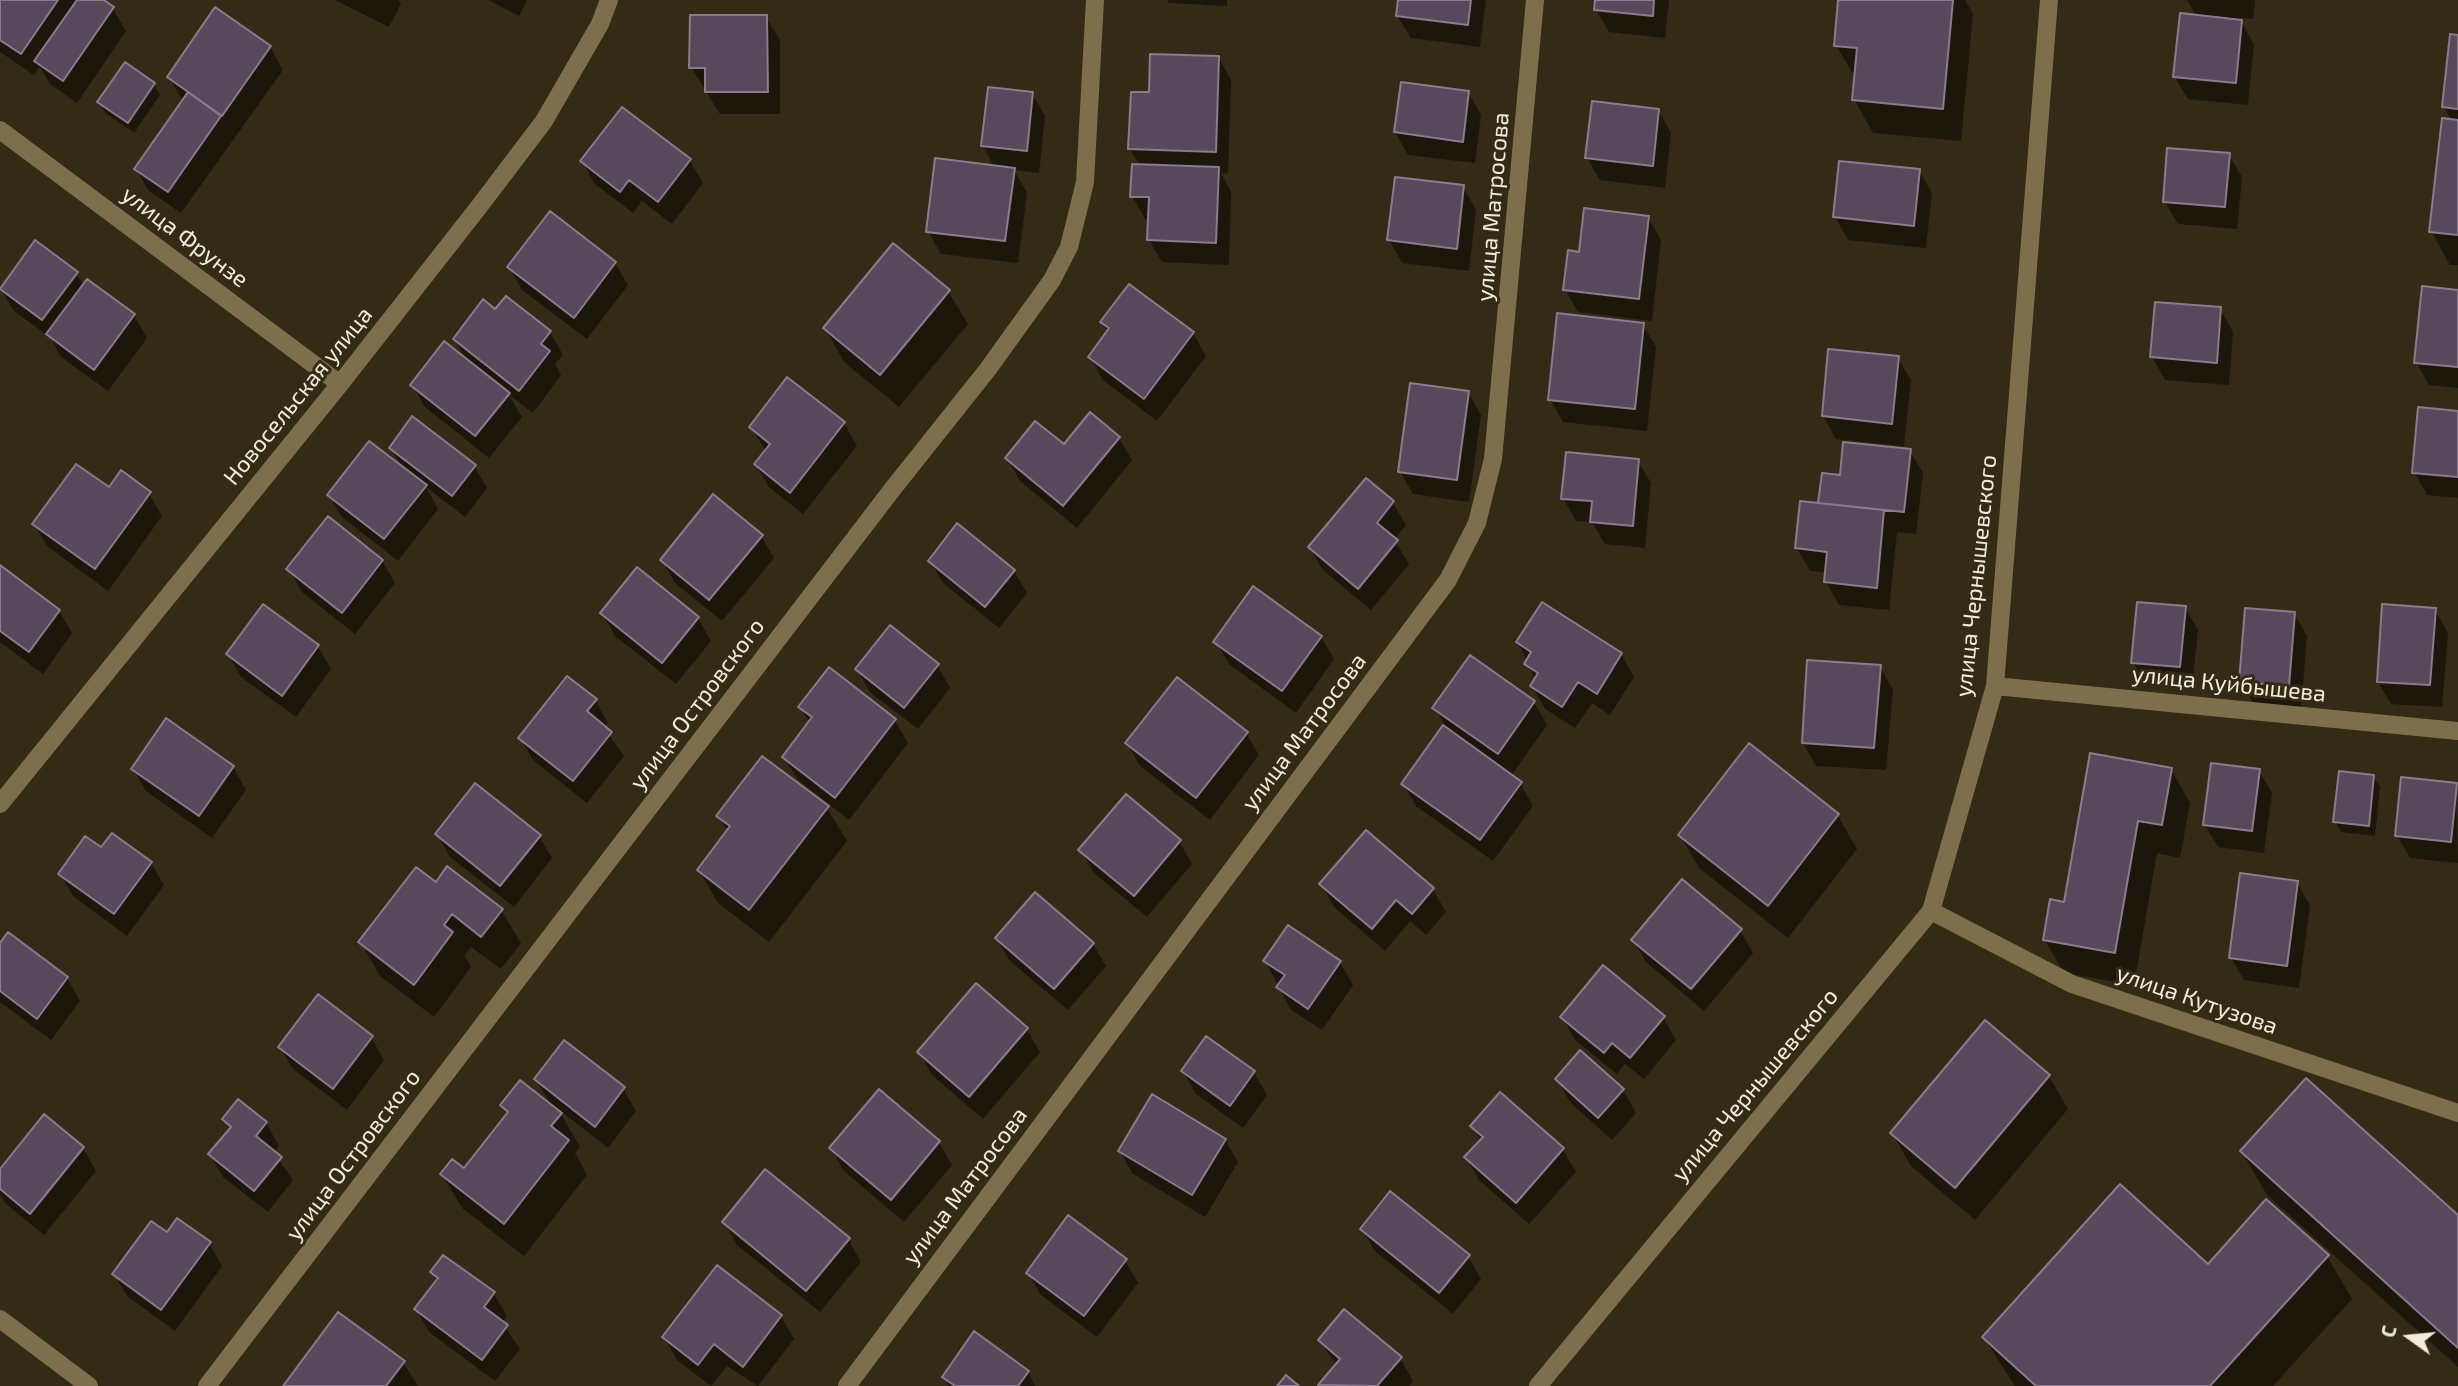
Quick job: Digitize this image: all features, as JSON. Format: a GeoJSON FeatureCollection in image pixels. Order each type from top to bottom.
{"type":"FeatureCollection","features":[{"type":"Feature","properties":{"kind":"street","name":"Новосельская улица"},"geometry":{"type":"LineString","coordinates":[[0,804],[340,384],[544,121],[600,24],[609,0]]}},
{"type":"Feature","properties":{"kind":"street","name":"улица Островского"},"geometry":{"type":"LineString","coordinates":[[207,1386],[874,513],[988,369],[1052,280],[1069,247],[1085,181],[1095,0]]}},
{"type":"Feature","properties":{"kind":"street","name":"улица Матросова"},"geometry":{"type":"LineString","coordinates":[[847,1386],[1448,580],[1477,523],[1493,459],[1535,0]]}},
{"type":"Feature","properties":{"kind":"street","name":"улица Чернышевского"},"geometry":{"type":"LineString","coordinates":[[1538,1386],[1931,911],[1995,686],[2049,0]]}},
{"type":"Feature","properties":{"kind":"street","name":"улица Фрунзе"},"geometry":{"type":"LineString","coordinates":[[0,130],[340,384]]}},
{"type":"Feature","properties":{"kind":"street","name":"улица Куйбышева"},"geometry":{"type":"LineString","coordinates":[[1995,686],[2458,731]]}},
{"type":"Feature","properties":{"kind":"street","name":"улица Кутузова"},"geometry":{"type":"LineString","coordinates":[[1931,911],[2072,984],[2458,1113]]}},
{"type":"Feature","properties":{"kind":"street"},"geometry":{"type":"LineString","coordinates":[[0,1319],[89,1386]]}},
{"type":"Feature","properties":{"kind":"building"},"geometry":{"type":"Polygon","coordinates":[[[0,0],[58,0],[21,54],[0,40],[0,0]]]}},
{"type":"Feature","properties":{"kind":"building"},"geometry":{"type":"Polygon","coordinates":[[[77,0],[104,0],[114,7],[63,81],[34,61],[77,0]]]}},
{"type":"Feature","properties":{"kind":"building"},"geometry":{"type":"Polygon","coordinates":[[[1398,0],[1471,0],[1468,25],[1396,16],[1398,0]]]}},
{"type":"Feature","properties":{"kind":"building"},"geometry":{"type":"Polygon","coordinates":[[[1595,0],[1654,0],[1653,16],[1594,10],[1595,0]]]}},
{"type":"Feature","properties":{"kind":"building"},"geometry":{"type":"Polygon","coordinates":[[[1838,0],[1953,0],[1943,109],[1852,100],[1857,48],[1834,46],[1838,0]]]}},
{"type":"Feature","properties":{"kind":"building"},"geometry":{"type":"Polygon","coordinates":[[[215,7],[271,46],[222,116],[167,77],[215,7]]]}},
{"type":"Feature","properties":{"kind":"building"},"geometry":{"type":"Polygon","coordinates":[[[2180,13],[2242,20],[2236,83],[2173,77],[2180,13]]]}},
{"type":"Feature","properties":{"kind":"building"},"geometry":{"type":"Polygon","coordinates":[[[690,15],[767,15],[768,92],[705,92],[705,68],[689,68],[690,15]]]}},
{"type":"Feature","properties":{"kind":"building"},"geometry":{"type":"Polygon","coordinates":[[[2450,34],[2458,35],[2458,109],[2442,107],[2450,34]]]}},
{"type":"Feature","properties":{"kind":"building"},"geometry":{"type":"Polygon","coordinates":[[[1150,54],[1219,56],[1216,152],[1128,149],[1131,92],[1149,92],[1150,54]]]}},
{"type":"Feature","properties":{"kind":"building"},"geometry":{"type":"Polygon","coordinates":[[[125,62],[155,83],[128,123],[97,102],[125,62]]]}},
{"type":"Feature","properties":{"kind":"building"},"geometry":{"type":"Polygon","coordinates":[[[1401,82],[1469,91],[1463,142],[1394,132],[1401,82]]]}},
{"type":"Feature","properties":{"kind":"building"},"geometry":{"type":"Polygon","coordinates":[[[988,87],[1033,92],[1027,151],[981,146],[988,87]]]}},
{"type":"Feature","properties":{"kind":"building"},"geometry":{"type":"Polygon","coordinates":[[[188,92],[221,116],[168,192],[134,169],[188,92]]]}},
{"type":"Feature","properties":{"kind":"building"},"geometry":{"type":"Polygon","coordinates":[[[1592,101],[1659,109],[1653,166],[1585,158],[1592,101]]]}},
{"type":"Feature","properties":{"kind":"building"},"geometry":{"type":"Polygon","coordinates":[[[622,107],[691,159],[658,202],[629,180],[620,192],[580,161],[622,107]]]}},
{"type":"Feature","properties":{"kind":"building"},"geometry":{"type":"Polygon","coordinates":[[[2442,118],[2458,120],[2458,235],[2429,232],[2442,118]]]}},
{"type":"Feature","properties":{"kind":"building"},"geometry":{"type":"Polygon","coordinates":[[[2167,148],[2230,153],[2225,207],[2163,202],[2167,148]]]}},
{"type":"Feature","properties":{"kind":"building"},"geometry":{"type":"Polygon","coordinates":[[[935,158],[1015,168],[1005,241],[926,232],[935,158]]]}},
{"type":"Feature","properties":{"kind":"building"},"geometry":{"type":"Polygon","coordinates":[[[1839,161],[1920,169],[1914,226],[1833,217],[1839,161]]]}},
{"type":"Feature","properties":{"kind":"building"},"geometry":{"type":"Polygon","coordinates":[[[1132,164],[1219,167],[1216,243],[1147,240],[1149,197],[1130,197],[1132,164]]]}},
{"type":"Feature","properties":{"kind":"building"},"geometry":{"type":"Polygon","coordinates":[[[1395,177],[1464,185],[1457,249],[1387,240],[1395,177]]]}},
{"type":"Feature","properties":{"kind":"building"},"geometry":{"type":"Polygon","coordinates":[[[1584,208],[1649,216],[1639,299],[1563,290],[1568,250],[1579,252],[1584,208]]]}},
{"type":"Feature","properties":{"kind":"building"},"geometry":{"type":"Polygon","coordinates":[[[550,211],[616,262],[574,318],[507,267],[550,211]]]}},
{"type":"Feature","properties":{"kind":"building"},"geometry":{"type":"Polygon","coordinates":[[[35,240],[78,272],[42,320],[0,289],[35,240]]]}},
{"type":"Feature","properties":{"kind":"building"},"geometry":{"type":"Polygon","coordinates":[[[893,243],[950,290],[880,375],[823,328],[893,243]]]}},
{"type":"Feature","properties":{"kind":"building"},"geometry":{"type":"Polygon","coordinates":[[[87,279],[135,314],[94,370],[46,334],[87,279]]]}},
{"type":"Feature","properties":{"kind":"building"},"geometry":{"type":"Polygon","coordinates":[[[1129,284],[1194,332],[1144,399],[1088,357],[1109,328],[1100,322],[1129,284]]]}},
{"type":"Feature","properties":{"kind":"building"},"geometry":{"type":"Polygon","coordinates":[[[2422,286],[2458,290],[2458,367],[2414,363],[2422,286]]]}},
{"type":"Feature","properties":{"kind":"building"},"geometry":{"type":"Polygon","coordinates":[[[506,296],[551,331],[541,344],[550,351],[519,391],[453,339],[483,299],[495,309],[506,296]]]}},
{"type":"Feature","properties":{"kind":"building"},"geometry":{"type":"Polygon","coordinates":[[[2155,302],[2221,307],[2217,363],[2150,357],[2155,302]]]}},
{"type":"Feature","properties":{"kind":"building"},"geometry":{"type":"Polygon","coordinates":[[[1557,313],[1644,323],[1635,409],[1548,400],[1557,313]]]}},
{"type":"Feature","properties":{"kind":"building"},"geometry":{"type":"Polygon","coordinates":[[[444,341],[510,393],[475,436],[410,385],[444,341]]]}},
{"type":"Feature","properties":{"kind":"building"},"geometry":{"type":"Polygon","coordinates":[[[1828,349],[1899,356],[1892,424],[1822,416],[1828,349]]]}},
{"type":"Feature","properties":{"kind":"building"},"geometry":{"type":"Polygon","coordinates":[[[787,377],[845,422],[790,493],[754,464],[770,444],[749,427],[787,377]]]}},
{"type":"Feature","properties":{"kind":"building"},"geometry":{"type":"Polygon","coordinates":[[[1410,383],[1469,391],[1457,480],[1398,472],[1410,383]]]}},
{"type":"Feature","properties":{"kind":"building"},"geometry":{"type":"Polygon","coordinates":[[[2418,407],[2458,411],[2458,477],[2412,473],[2418,407]]]}},
{"type":"Feature","properties":{"kind":"building"},"geometry":{"type":"Polygon","coordinates":[[[1090,412],[1120,437],[1063,506],[1005,458],[1035,421],[1064,444],[1090,412]]]}},
{"type":"Feature","properties":{"kind":"building"},"geometry":{"type":"Polygon","coordinates":[[[412,416],[476,465],[452,496],[389,448],[412,416]]]}},
{"type":"Feature","properties":{"kind":"building"},"geometry":{"type":"Polygon","coordinates":[[[369,441],[427,485],[384,539],[327,495],[369,441]]]}},
{"type":"Feature","properties":{"kind":"building"},"geometry":{"type":"Polygon","coordinates":[[[1843,442],[1911,449],[1904,512],[1818,503],[1822,473],[1840,475],[1843,442]]]}},
{"type":"Feature","properties":{"kind":"building"},"geometry":{"type":"Polygon","coordinates":[[[1566,452],[1639,459],[1633,526],[1590,522],[1592,501],[1561,499],[1566,452]]]}},
{"type":"Feature","properties":{"kind":"building"},"geometry":{"type":"Polygon","coordinates":[[[76,464],[109,487],[121,470],[151,492],[95,569],[32,524],[76,464]]]}},
{"type":"Feature","properties":{"kind":"building"},"geometry":{"type":"Polygon","coordinates":[[[1366,478],[1394,501],[1377,523],[1398,540],[1358,589],[1308,547],[1366,478]]]}},
{"type":"Feature","properties":{"kind":"building"},"geometry":{"type":"Polygon","coordinates":[[[713,494],[763,535],[709,600],[660,560],[713,494]]]}},
{"type":"Feature","properties":{"kind":"building"},"geometry":{"type":"Polygon","coordinates":[[[1800,501],[1884,510],[1877,588],[1824,582],[1827,552],[1795,548],[1800,501]]]}},
{"type":"Feature","properties":{"kind":"building"},"geometry":{"type":"Polygon","coordinates":[[[328,516],[383,560],[342,613],[286,569],[328,516]]]}},
{"type":"Feature","properties":{"kind":"building"},"geometry":{"type":"Polygon","coordinates":[[[957,523],[1015,570],[985,607],[928,561],[957,523]]]}},
{"type":"Feature","properties":{"kind":"building"},"geometry":{"type":"Polygon","coordinates":[[[0,565],[60,610],[29,652],[0,631],[0,565]]]}},
{"type":"Feature","properties":{"kind":"building"},"geometry":{"type":"Polygon","coordinates":[[[637,567],[699,617],[662,663],[600,613],[637,567]]]}},
{"type":"Feature","properties":{"kind":"building"},"geometry":{"type":"Polygon","coordinates":[[[1253,586],[1322,636],[1282,691],[1213,642],[1253,586]]]}},
{"type":"Feature","properties":{"kind":"building"},"geometry":{"type":"Polygon","coordinates":[[[1542,602],[1622,653],[1597,694],[1578,682],[1562,707],[1530,686],[1538,673],[1524,664],[1531,652],[1516,642],[1542,602]]]}},
{"type":"Feature","properties":{"kind":"building"},"geometry":{"type":"Polygon","coordinates":[[[2137,602],[2186,606],[2180,667],[2131,663],[2137,602]]]}},
{"type":"Feature","properties":{"kind":"building"},"geometry":{"type":"Polygon","coordinates":[[[263,604],[319,645],[282,696],[226,654],[263,604]]]}},
{"type":"Feature","properties":{"kind":"building"},"geometry":{"type":"Polygon","coordinates":[[[2382,604],[2436,608],[2430,685],[2377,682],[2382,604]]]}},
{"type":"Feature","properties":{"kind":"building"},"geometry":{"type":"Polygon","coordinates":[[[2245,608],[2295,612],[2289,686],[2239,682],[2245,608]]]}},
{"type":"Feature","properties":{"kind":"building"},"geometry":{"type":"Polygon","coordinates":[[[890,625],[939,664],[904,708],[855,669],[890,625]]]}},
{"type":"Feature","properties":{"kind":"building"},"geometry":{"type":"Polygon","coordinates":[[[1470,655],[1535,701],[1498,754],[1432,708],[1470,655]]]}},
{"type":"Feature","properties":{"kind":"building"},"geometry":{"type":"Polygon","coordinates":[[[1807,660],[1881,665],[1874,748],[1802,743],[1807,660]]]}},
{"type":"Feature","properties":{"kind":"building"},"geometry":{"type":"Polygon","coordinates":[[[829,667],[896,719],[835,798],[782,757],[812,717],[798,707],[829,667]]]}},
{"type":"Feature","properties":{"kind":"building"},"geometry":{"type":"Polygon","coordinates":[[[567,676],[597,699],[587,711],[612,732],[573,781],[518,738],[567,676]]]}},
{"type":"Feature","properties":{"kind":"building"},"geometry":{"type":"Polygon","coordinates":[[[1177,677],[1248,732],[1196,798],[1125,743],[1177,677]]]}},
{"type":"Feature","properties":{"kind":"building"},"geometry":{"type":"Polygon","coordinates":[[[166,718],[234,766],[199,816],[131,769],[166,718]]]}},
{"type":"Feature","properties":{"kind":"building"},"geometry":{"type":"Polygon","coordinates":[[[1443,725],[1522,782],[1480,840],[1401,784],[1443,725]]]}},
{"type":"Feature","properties":{"kind":"building"},"geometry":{"type":"Polygon","coordinates":[[[1749,743],[1839,814],[1768,906],[1678,835],[1749,743]]]}},
{"type":"Feature","properties":{"kind":"building"},"geometry":{"type":"Polygon","coordinates":[[[2090,753],[2172,768],[2162,825],[2138,821],[2115,953],[2043,940],[2050,899],[2064,902],[2090,753]]]}},
{"type":"Feature","properties":{"kind":"building"},"geometry":{"type":"Polygon","coordinates":[[[762,756],[829,806],[749,910],[697,870],[730,826],[716,816],[762,756]]]}},
{"type":"Feature","properties":{"kind":"building"},"geometry":{"type":"Polygon","coordinates":[[[2211,763],[2260,769],[2252,831],[2203,825],[2211,763]]]}},
{"type":"Feature","properties":{"kind":"building"},"geometry":{"type":"Polygon","coordinates":[[[2339,771],[2374,775],[2369,826],[2333,822],[2339,771]]]}},
{"type":"Feature","properties":{"kind":"building"},"geometry":{"type":"Polygon","coordinates":[[[2401,777],[2457,783],[2451,842],[2395,836],[2401,777]]]}},
{"type":"Feature","properties":{"kind":"building"},"geometry":{"type":"Polygon","coordinates":[[[475,783],[541,835],[500,886],[435,834],[475,783]]]}},
{"type":"Feature","properties":{"kind":"building"},"geometry":{"type":"Polygon","coordinates":[[[1126,794],[1181,840],[1134,896],[1078,850],[1126,794]]]}},
{"type":"Feature","properties":{"kind":"building"},"geometry":{"type":"Polygon","coordinates":[[[1366,830],[1434,888],[1412,914],[1396,900],[1372,929],[1319,884],[1366,830]]]}},
{"type":"Feature","properties":{"kind":"building"},"geometry":{"type":"Polygon","coordinates":[[[112,833],[152,862],[114,914],[58,874],[85,836],[101,847],[112,833]]]}},
{"type":"Feature","properties":{"kind":"building"},"geometry":{"type":"Polygon","coordinates":[[[447,866],[503,909],[481,937],[452,914],[444,925],[453,932],[414,985],[358,942],[416,867],[436,882],[447,866]]]}},
{"type":"Feature","properties":{"kind":"building"},"geometry":{"type":"Polygon","coordinates":[[[2240,873],[2298,881],[2287,966],[2229,958],[2240,873]]]}},
{"type":"Feature","properties":{"kind":"building"},"geometry":{"type":"Polygon","coordinates":[[[1682,879],[1742,929],[1691,989],[1631,940],[1682,879]]]}},
{"type":"Feature","properties":{"kind":"building"},"geometry":{"type":"Polygon","coordinates":[[[1035,892],[1094,943],[1054,989],[995,938],[1035,892]]]}},
{"type":"Feature","properties":{"kind":"building"},"geometry":{"type":"Polygon","coordinates":[[[1288,925],[1341,961],[1308,1009],[1276,987],[1285,975],[1263,961],[1288,925]]]}},
{"type":"Feature","properties":{"kind":"building"},"geometry":{"type":"Polygon","coordinates":[[[8,932],[68,977],[37,1019],[0,991],[0,943],[8,932]]]}},
{"type":"Feature","properties":{"kind":"building"},"geometry":{"type":"Polygon","coordinates":[[[1603,965],[1665,1016],[1630,1058],[1612,1043],[1604,1053],[1560,1017],[1603,965]]]}},
{"type":"Feature","properties":{"kind":"building"},"geometry":{"type":"Polygon","coordinates":[[[976,983],[1028,1028],[969,1097],[917,1052],[976,983]]]}},
{"type":"Feature","properties":{"kind":"building"},"geometry":{"type":"Polygon","coordinates":[[[318,994],[373,1036],[333,1089],[278,1047],[318,994]]]}},
{"type":"Feature","properties":{"kind":"building"},"geometry":{"type":"Polygon","coordinates":[[[1985,1020],[2050,1075],[1955,1188],[1890,1133],[1985,1020]]]}},
{"type":"Feature","properties":{"kind":"building"},"geometry":{"type":"Polygon","coordinates":[[[1206,1036],[1255,1071],[1230,1106],[1181,1071],[1206,1036]]]}},
{"type":"Feature","properties":{"kind":"building"},"geometry":{"type":"Polygon","coordinates":[[[564,1040],[625,1087],[595,1127],[534,1079],[564,1040]]]}},
{"type":"Feature","properties":{"kind":"building"},"geometry":{"type":"Polygon","coordinates":[[[1580,1050],[1624,1089],[1598,1118],[1555,1079],[1580,1050]]]}},
{"type":"Feature","properties":{"kind":"building"},"geometry":{"type":"Polygon","coordinates":[[[2306,1078],[2458,1215],[2458,1348],[2240,1151],[2306,1078]]]}},
{"type":"Feature","properties":{"kind":"building"},"geometry":{"type":"Polygon","coordinates":[[[520,1080],[562,1113],[551,1126],[569,1140],[504,1224],[440,1174],[452,1159],[464,1168],[508,1112],[500,1105],[520,1080]]]}},
{"type":"Feature","properties":{"kind":"building"},"geometry":{"type":"Polygon","coordinates":[[[879,1089],[940,1141],[891,1200],[829,1148],[879,1089]]]}},
{"type":"Feature","properties":{"kind":"building"},"geometry":{"type":"Polygon","coordinates":[[[1500,1092],[1564,1148],[1516,1203],[1464,1157],[1483,1137],[1470,1126],[1500,1092]]]}},
{"type":"Feature","properties":{"kind":"building"},"geometry":{"type":"Polygon","coordinates":[[[1152,1094],[1226,1139],[1192,1195],[1118,1151],[1152,1094]]]}},
{"type":"Feature","properties":{"kind":"building"},"geometry":{"type":"Polygon","coordinates":[[[238,1099],[267,1122],[256,1136],[282,1157],[254,1191],[208,1154],[231,1127],[222,1119],[238,1099]]]}},
{"type":"Feature","properties":{"kind":"building"},"geometry":{"type":"Polygon","coordinates":[[[44,1114],[84,1147],[30,1214],[0,1189],[0,1169],[44,1114]]]}},
{"type":"Feature","properties":{"kind":"building"},"geometry":{"type":"Polygon","coordinates":[[[765,1169],[850,1238],[806,1291],[722,1222],[765,1169]]]}},
{"type":"Feature","properties":{"kind":"building"},"geometry":{"type":"Polygon","coordinates":[[[2120,1184],[2208,1264],[2266,1199],[2329,1255],[2210,1386],[2036,1386],[1982,1337],[2120,1184]]]}},
{"type":"Feature","properties":{"kind":"building"},"geometry":{"type":"Polygon","coordinates":[[[1390,1191],[1470,1255],[1439,1293],[1360,1229],[1390,1191]]]}},
{"type":"Feature","properties":{"kind":"building"},"geometry":{"type":"Polygon","coordinates":[[[1068,1215],[1127,1259],[1084,1316],[1026,1273],[1068,1215]]]}},
{"type":"Feature","properties":{"kind":"building"},"geometry":{"type":"Polygon","coordinates":[[[177,1218],[211,1242],[161,1310],[112,1274],[151,1221],[167,1232],[177,1218]]]}},
{"type":"Feature","properties":{"kind":"building"},"geometry":{"type":"Polygon","coordinates":[[[443,1255],[495,1292],[484,1307],[508,1325],[482,1360],[414,1309],[438,1278],[430,1272],[443,1255]]]}},
{"type":"Feature","properties":{"kind":"building"},"geometry":{"type":"Polygon","coordinates":[[[717,1265],[782,1315],[743,1367],[714,1344],[698,1365],[662,1337],[717,1265]]]}},
{"type":"Feature","properties":{"kind":"building"},"geometry":{"type":"Polygon","coordinates":[[[1344,1309],[1402,1357],[1377,1386],[1318,1385],[1340,1359],[1318,1340],[1344,1309]]]}},
{"type":"Feature","properties":{"kind":"building"},"geometry":{"type":"Polygon","coordinates":[[[338,1312],[405,1361],[386,1386],[283,1386],[338,1312]]]}},
{"type":"Feature","properties":{"kind":"building"},"geometry":{"type":"Polygon","coordinates":[[[974,1331],[1029,1371],[1018,1386],[955,1386],[942,1377],[974,1331]]]}},
{"type":"Feature","properties":{"kind":"building"},"geometry":{"type":"Polygon","coordinates":[[[1286,1375],[1299,1386],[1277,1386],[1286,1375]]]}}]}
